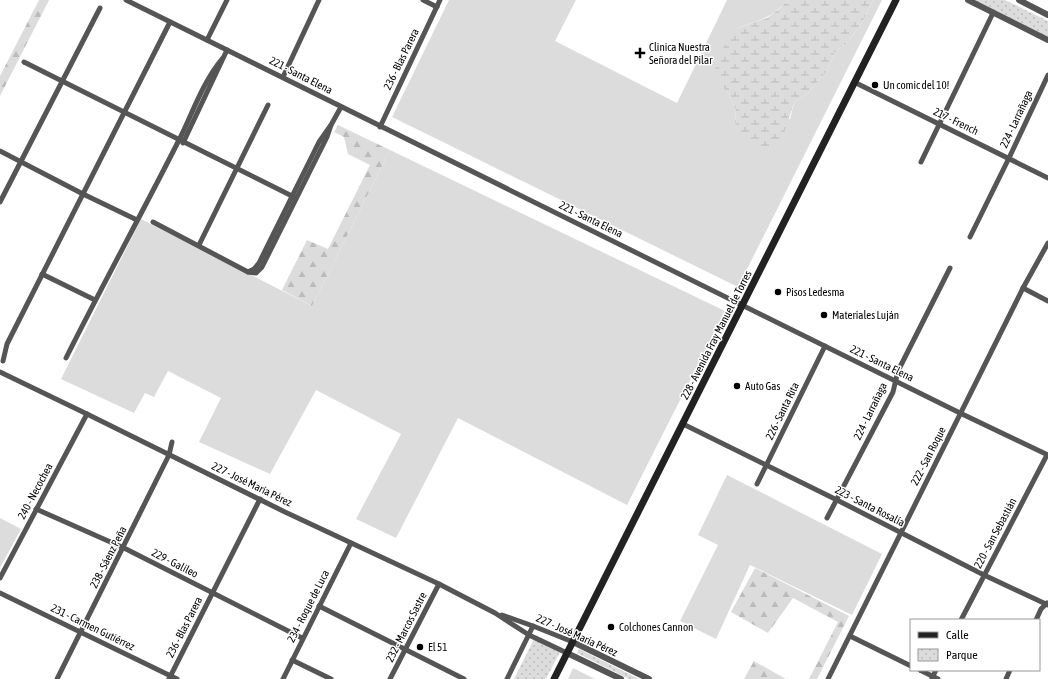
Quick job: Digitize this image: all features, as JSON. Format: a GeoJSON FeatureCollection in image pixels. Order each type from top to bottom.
{"type":"FeatureCollection","features":[{"type":"Feature","properties":{"kind":"main road","name":"228 - Avenida Fray Manuel de Torres"},"geometry":{"type":"LineString","coordinates":[[554,679],[896,0]]}},
{"type":"Feature","properties":{"kind":"street","name":"221 - Santa Elena"},"geometry":{"type":"LineString","coordinates":[[126,0],[136,2],[170,22],[283,77],[380,127],[1048,455]]}},
{"type":"Feature","properties":{"kind":"street"},"geometry":{"type":"LineString","coordinates":[[207,40],[227,0]]}},
{"type":"Feature","properties":{"kind":"street"},"geometry":{"type":"LineString","coordinates":[[283,77],[319,0]]}},
{"type":"Feature","properties":{"kind":"street"},"geometry":{"type":"LineString","coordinates":[[423,0],[437,7]]}},
{"type":"Feature","properties":{"kind":"street","name":"236 - Blas Parera"},"geometry":{"type":"LineString","coordinates":[[380,127],[440,0]]}},
{"type":"Feature","properties":{"kind":"street"},"geometry":{"type":"LineString","coordinates":[[968,0],[1048,40]]}},
{"type":"Feature","properties":{"kind":"street"},"geometry":{"type":"LineString","coordinates":[[1019,0],[1048,15]]}},
{"type":"Feature","properties":{"kind":"street"},"geometry":{"type":"LineString","coordinates":[[0,202],[100,8]]}},
{"type":"Feature","properties":{"kind":"street"},"geometry":{"type":"LineString","coordinates":[[921,162],[993,13]]}},
{"type":"Feature","properties":{"kind":"street"},"geometry":{"type":"LineString","coordinates":[[3,361],[7,344],[170,22]]}},
{"type":"Feature","properties":{"kind":"street"},"geometry":{"type":"LineString","coordinates":[[66,358],[137,220],[181,142],[213,70],[228,50]]}},
{"type":"Feature","properties":{"kind":"street"},"geometry":{"type":"LineString","coordinates":[[24,62],[294,198]]}},
{"type":"Feature","properties":{"kind":"street","name":"224 - Larrañaga"},"geometry":{"type":"LineString","coordinates":[[970,237],[1048,75]]}},
{"type":"Feature","properties":{"kind":"street","name":"217 - French"},"geometry":{"type":"LineString","coordinates":[[854,82],[1048,178]]}},
{"type":"Feature","properties":{"kind":"street"},"geometry":{"type":"LineString","coordinates":[[199,246],[268,105]]}},
{"type":"Feature","properties":{"kind":"street"},"geometry":{"type":"LineString","coordinates":[[153,222],[248,272],[254,269],[259,263],[294,198],[319,142],[341,107]]}},
{"type":"Feature","properties":{"kind":"street"},"geometry":{"type":"LineString","coordinates":[[0,151],[137,220]]}},
{"type":"Feature","properties":{"kind":"street","name":"222 - San Roque"},"geometry":{"type":"LineString","coordinates":[[828,679],[1023,288],[1048,243]]}},
{"type":"Feature","properties":{"kind":"street","name":"224 - Larrañaga"},"geometry":{"type":"LineString","coordinates":[[827,518],[893,392],[898,371],[950,268]]}},
{"type":"Feature","properties":{"kind":"street"},"geometry":{"type":"LineString","coordinates":[[42,274],[95,300]]}},
{"type":"Feature","properties":{"kind":"street"},"geometry":{"type":"LineString","coordinates":[[1023,288],[1048,301]]}},
{"type":"Feature","properties":{"kind":"street","name":"226 - Santa Rita"},"geometry":{"type":"LineString","coordinates":[[757,484],[825,346]]}},
{"type":"Feature","properties":{"kind":"street","name":"227 - José María Pérez"},"geometry":{"type":"LineString","coordinates":[[0,372],[260,499],[439,584],[495,613],[529,635],[621,679]]}},
{"type":"Feature","properties":{"kind":"street","name":"240 - Necochea"},"geometry":{"type":"LineString","coordinates":[[0,578],[87,414]]}},
{"type":"Feature","properties":{"kind":"street","name":"223 - Santa Rosalía"},"geometry":{"type":"LineString","coordinates":[[683,424],[984,575],[1047,604]]}},
{"type":"Feature","properties":{"kind":"street","name":"238 - Sáenz Peña"},"geometry":{"type":"LineString","coordinates":[[57,679],[170,455],[172,442]]}},
{"type":"Feature","properties":{"kind":"street","name":"220 - San Sebastián"},"geometry":{"type":"LineString","coordinates":[[962,619],[1048,455]]}},
{"type":"Feature","properties":{"kind":"street","name":"236 - Blas Parera"},"geometry":{"type":"LineString","coordinates":[[169,677],[260,499]]}},
{"type":"Feature","properties":{"kind":"street","name":"229 - Galileo"},"geometry":{"type":"LineString","coordinates":[[36,509],[124,548],[302,638]]}},
{"type":"Feature","properties":{"kind":"street","name":"234 - Roque de Luca"},"geometry":{"type":"LineString","coordinates":[[283,679],[302,638],[351,542]]}},
{"type":"Feature","properties":{"kind":"street","name":"232 - Marcos Sastre"},"geometry":{"type":"LineString","coordinates":[[390,679],[439,584]]}},
{"type":"Feature","properties":{"kind":"street","name":"231 - Carmen Gutiérrez"},"geometry":{"type":"LineString","coordinates":[[0,593],[169,677],[177,679]]}},
{"type":"Feature","properties":{"kind":"street"},"geometry":{"type":"LineString","coordinates":[[1036,619],[1041,609],[1047,604]]}},
{"type":"Feature","properties":{"kind":"street"},"geometry":{"type":"LineString","coordinates":[[319,606],[464,679]]}},
{"type":"Feature","properties":{"kind":"street","name":"227 - José María Pérez"},"geometry":{"type":"LineString","coordinates":[[495,613],[533,626],[572,642],[648,679]]}},
{"type":"Feature","properties":{"kind":"street"},"geometry":{"type":"LineString","coordinates":[[507,679],[533,626]]}},
{"type":"Feature","properties":{"kind":"street"},"geometry":{"type":"LineString","coordinates":[[850,636],[910,666]]}},
{"type":"Feature","properties":{"kind":"street"},"geometry":{"type":"LineString","coordinates":[[292,660],[331,679]]}},
{"type":"Feature","properties":{"kind":"street"},"geometry":{"type":"LineString","coordinates":[[922,671],[934,678]]}},
{"type":"Feature","properties":{"kind":"green space"},"geometry":{"type":"Polygon","coordinates":[[[39,0],[49,0],[0,96],[0,76],[39,0]]]}},
{"type":"Feature","properties":{"kind":"green space"},"geometry":{"type":"Polygon","coordinates":[[[449,0],[576,0],[555,41],[677,103],[727,0],[788,0],[771,15],[738,28],[714,74],[728,93],[736,110],[735,122],[790,119],[794,103],[808,93],[827,71],[835,52],[847,43],[862,23],[873,0],[882,0],[738,287],[392,117],[449,0]]]}},
{"type":"Feature","properties":{"kind":"green space"},"geometry":{"type":"Polygon","coordinates":[[[788,0],[873,0],[862,23],[847,43],[835,52],[827,71],[808,93],[794,103],[781,142],[769,152],[758,150],[744,137],[735,122],[736,110],[728,93],[713,75],[723,48],[738,28],[767,18],[788,0]]]}},
{"type":"Feature","properties":{"kind":"green space"},"geometry":{"type":"Polygon","coordinates":[[[972,0],[1005,0],[1048,21],[1048,37],[972,0]]]}},
{"type":"Feature","properties":{"kind":"green space"},"geometry":{"type":"Polygon","coordinates":[[[338,125],[390,150],[312,306],[282,290],[307,240],[328,249],[370,165],[348,154],[344,137],[334,132],[338,125]]]}},
{"type":"Feature","properties":{"kind":"green space"},"geometry":{"type":"Polygon","coordinates":[[[390,150],[725,311],[627,505],[458,418],[396,538],[356,519],[401,434],[316,390],[270,474],[199,442],[221,398],[168,371],[154,397],[145,393],[134,413],[61,379],[141,219],[312,306],[390,150]]]}},
{"type":"Feature","properties":{"kind":"green space"},"geometry":{"type":"Polygon","coordinates":[[[727,475],[882,554],[852,615],[750,565],[716,639],[680,621],[718,545],[698,535],[727,475]]]}},
{"type":"Feature","properties":{"kind":"green space"},"geometry":{"type":"Polygon","coordinates":[[[0,518],[21,529],[0,568],[0,518]]]}},
{"type":"Feature","properties":{"kind":"green space"},"geometry":{"type":"Polygon","coordinates":[[[755,568],[849,616],[817,679],[809,679],[838,622],[793,598],[768,633],[731,612],[755,568]]]}},
{"type":"Feature","properties":{"kind":"green space"},"geometry":{"type":"Polygon","coordinates":[[[536,635],[562,648],[546,679],[514,679],[536,635]]]}},
{"type":"Feature","properties":{"kind":"green space"},"geometry":{"type":"Polygon","coordinates":[[[579,649],[639,679],[629,679],[577,653],[579,649]]]}},
{"type":"Feature","properties":{"kind":"green space"},"geometry":{"type":"Polygon","coordinates":[[[754,661],[786,679],[744,679],[754,661]]]}},
{"type":"Feature","properties":{"kind":"green space"},"geometry":{"type":"Polygon","coordinates":[[[573,668],[595,679],[568,679],[573,668]]]}},
{"type":"Feature","properties":{"kind":"place","name":"Clinica Nuestra Señora del Pilar"},"geometry":{"type":"Point","coordinates":[640,53]}},
{"type":"Feature","properties":{"kind":"place","name":"Un comic del 10!"},"geometry":{"type":"Point","coordinates":[875,85]}},
{"type":"Feature","properties":{"kind":"place","name":"Pisos Ledesma"},"geometry":{"type":"Point","coordinates":[778,292]}},
{"type":"Feature","properties":{"kind":"place","name":"Materiales Luján"},"geometry":{"type":"Point","coordinates":[824,315]}},
{"type":"Feature","properties":{"kind":"place","name":"Auto Gas"},"geometry":{"type":"Point","coordinates":[737,386]}},
{"type":"Feature","properties":{"kind":"place","name":"Colchones Cannon"},"geometry":{"type":"Point","coordinates":[611,627]}},
{"type":"Feature","properties":{"kind":"place","name":"El 51"},"geometry":{"type":"Point","coordinates":[420,647]}}]}
